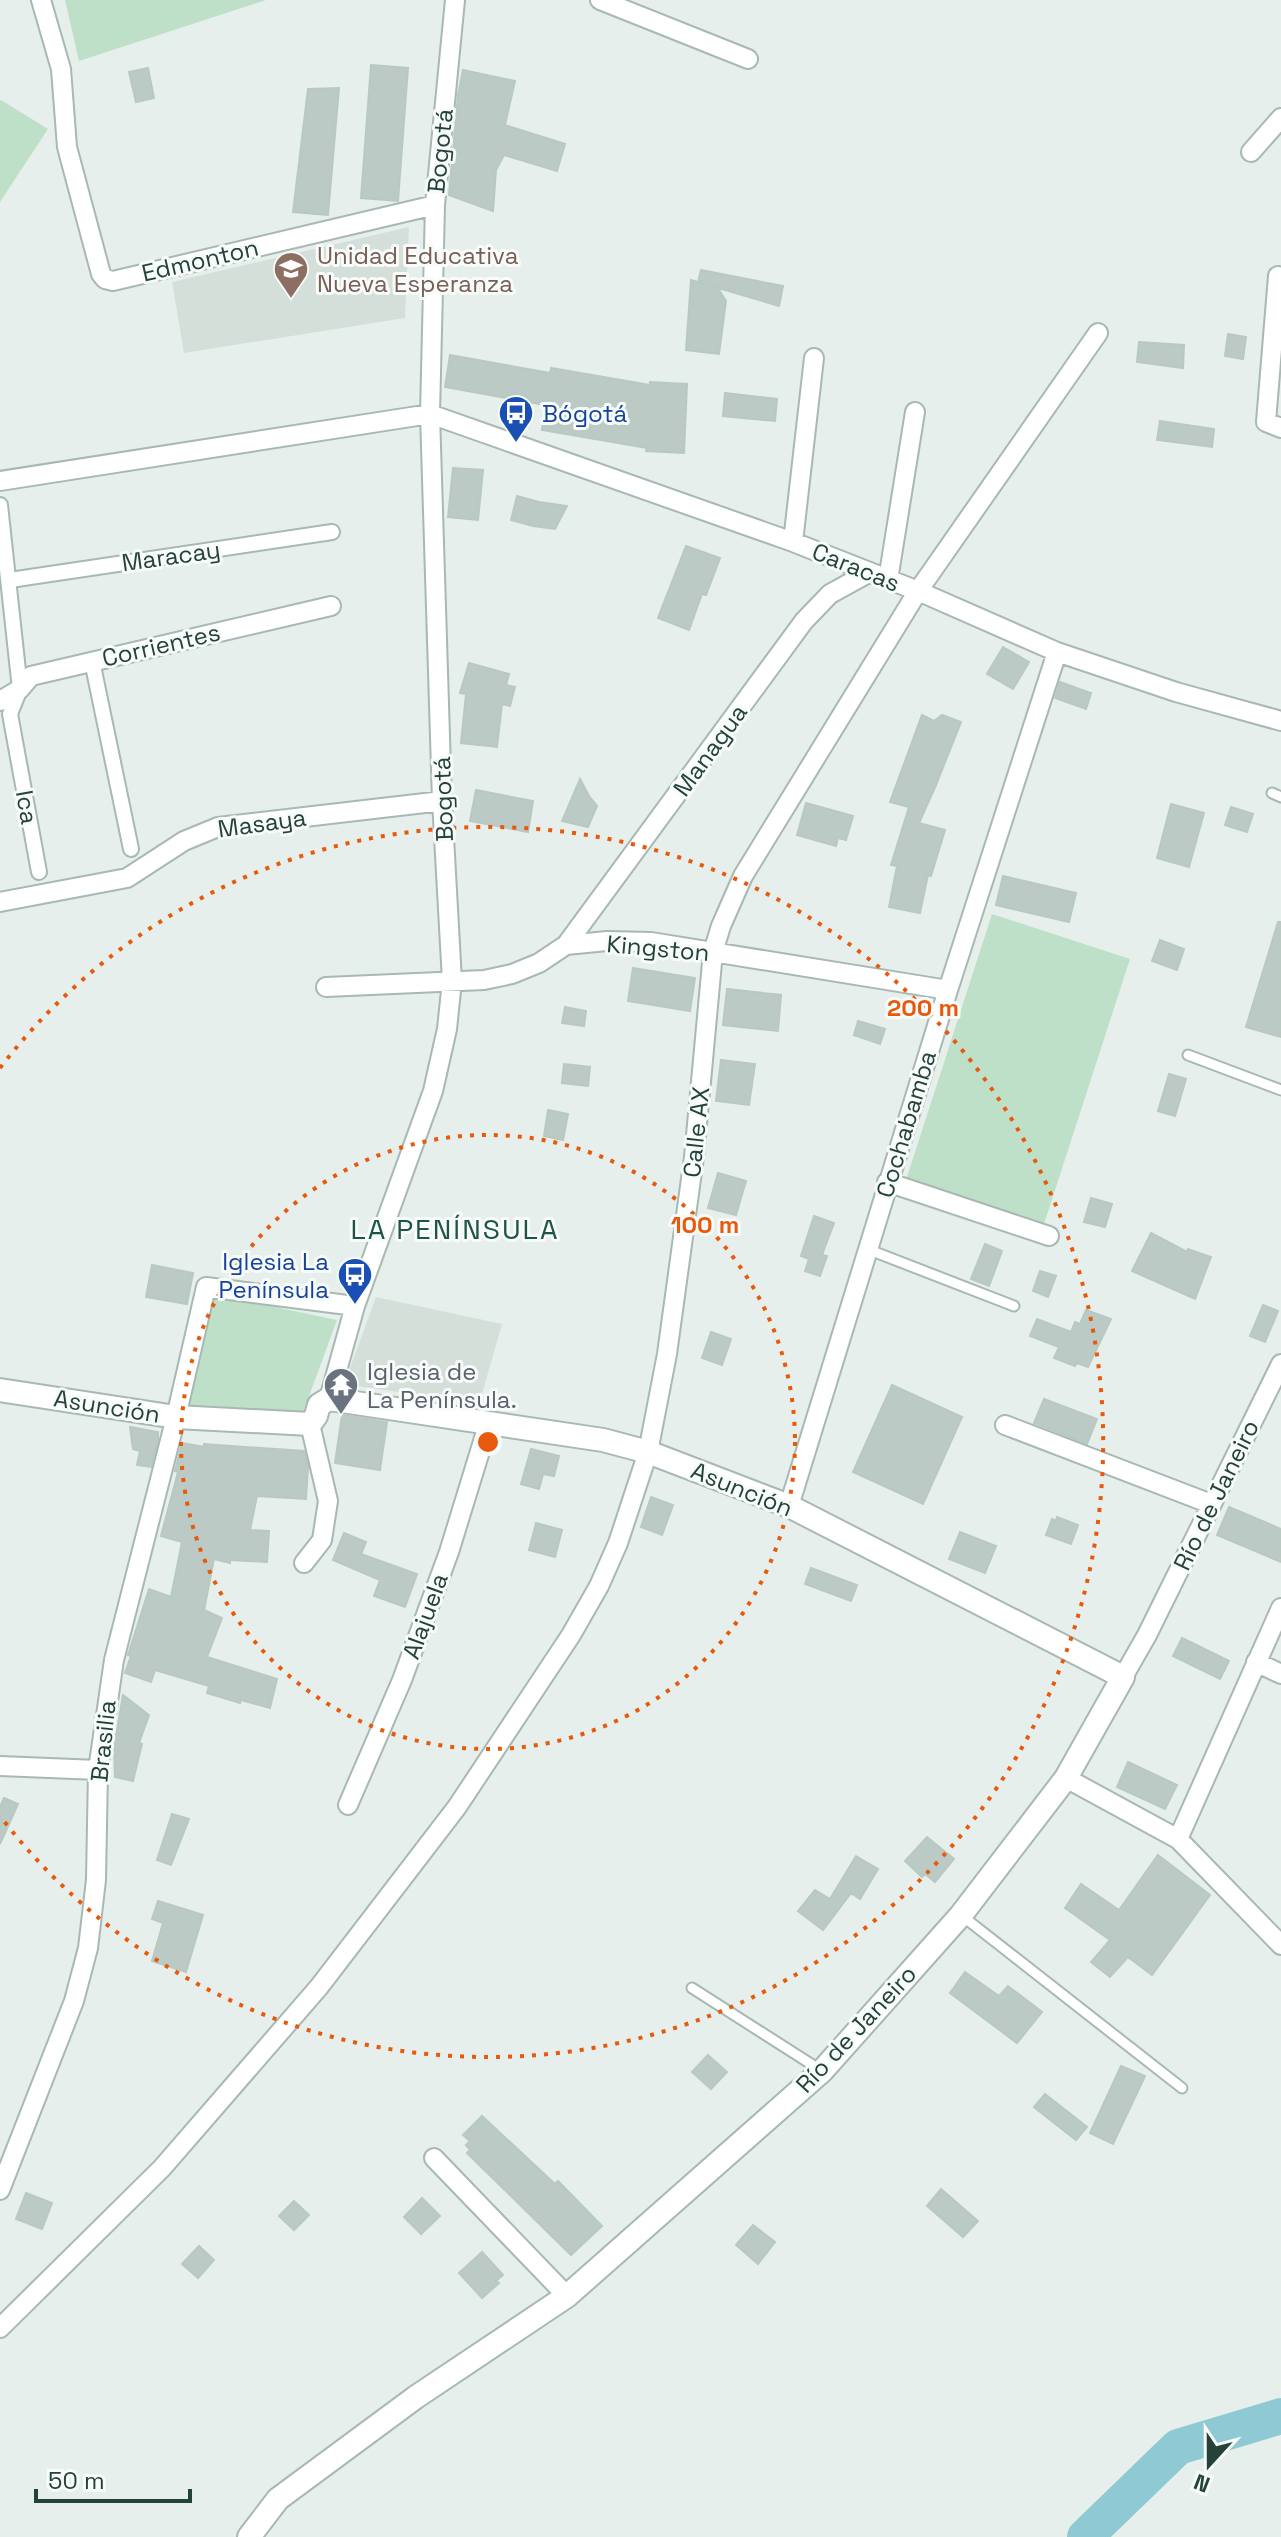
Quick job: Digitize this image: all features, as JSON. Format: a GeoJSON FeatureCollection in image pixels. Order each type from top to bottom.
{"type":"FeatureCollection","features":[{"type":"Feature","properties":{"kind":"street","name":"Edmonton"},"geometry":{"type":"LineString","coordinates":[[41,0],[61,69],[67,147],[101,274],[105,279],[113,281],[435,205]]}},
{"type":"Feature","properties":{"kind":"street","name":"Bogotá"},"geometry":{"type":"LineString","coordinates":[[310,1424],[319,1405],[329,1399],[355,1306],[433,1091],[447,1029],[452,981],[442,801],[430,414],[435,205],[455,0]]}},
{"type":"Feature","properties":{"kind":"street"},"geometry":{"type":"LineString","coordinates":[[600,0],[748,59]]}},
{"type":"Feature","properties":{"kind":"street"},"geometry":{"type":"LineString","coordinates":[[1251,152],[1281,118]]}},
{"type":"Feature","properties":{"kind":"street"},"geometry":{"type":"LineString","coordinates":[[1278,276],[1266,422],[1281,428]]}},
{"type":"Feature","properties":{"kind":"street","name":"Calle AX"},"geometry":{"type":"LineString","coordinates":[[0,2328],[162,2168],[319,1987],[457,1807],[571,1635],[599,1586],[618,1543],[648,1452],[667,1354],[694,1157],[713,952],[721,926],[743,876],[918,591],[1098,333]]}},
{"type":"Feature","properties":{"kind":"street"},"geometry":{"type":"LineString","coordinates":[[793,542],[814,358]]}},
{"type":"Feature","properties":{"kind":"street"},"geometry":{"type":"LineString","coordinates":[[888,580],[915,412]]}},
{"type":"Feature","properties":{"kind":"street"},"geometry":{"type":"LineString","coordinates":[[0,481],[430,414]]}},
{"type":"Feature","properties":{"kind":"street","name":"Caracas"},"geometry":{"type":"LineString","coordinates":[[430,414],[793,542],[918,591],[1057,652],[1176,692],[1281,721]]}},
{"type":"Feature","properties":{"kind":"street","name":"Ica"},"geometry":{"type":"LineString","coordinates":[[0,505],[20,689],[10,714],[39,872]]}},
{"type":"Feature","properties":{"kind":"street","name":"Maracay"},"geometry":{"type":"LineString","coordinates":[[10,580],[332,532]]}},
{"type":"Feature","properties":{"kind":"street","name":"Managua"},"geometry":{"type":"LineString","coordinates":[[566,945],[804,621],[830,594],[870,572]]}},
{"type":"Feature","properties":{"kind":"street","name":"Corrientes"},"geometry":{"type":"LineString","coordinates":[[0,701],[20,689],[31,676],[331,606]]}},
{"type":"Feature","properties":{"kind":"street","name":"Cochabamba"},"geometry":{"type":"LineString","coordinates":[[789,1506],[887,1182],[1057,652]]}},
{"type":"Feature","properties":{"kind":"street"},"geometry":{"type":"LineString","coordinates":[[92,661],[131,849]]}},
{"type":"Feature","properties":{"kind":"street","name":"Masaya"},"geometry":{"type":"LineString","coordinates":[[0,902],[127,878],[184,841],[218,827],[442,801]]}},
{"type":"Feature","properties":{"kind":"street","name":"Kingston"},"geometry":{"type":"LineString","coordinates":[[326,987],[484,980],[512,974],[539,963],[566,945],[607,941],[651,942],[948,990]]}},
{"type":"Feature","properties":{"kind":"street"},"geometry":{"type":"LineString","coordinates":[[887,1182],[1049,1236]]}},
{"type":"Feature","properties":{"kind":"street","name":"Brasilia"},"geometry":{"type":"LineString","coordinates":[[0,2189],[74,2001],[88,1948],[96,1880],[98,1770],[114,1660],[206,1287],[355,1306]]}},
{"type":"Feature","properties":{"kind":"street","name":"Río de Janeiro"},"geometry":{"type":"LineString","coordinates":[[249,2537],[278,2499],[416,2397],[567,2296],[822,2071],[961,1915],[1066,1778],[1147,1635],[1281,1364]]}},
{"type":"Feature","properties":{"kind":"street","name":"Asunción"},"geometry":{"type":"LineString","coordinates":[[0,1390],[176,1417],[310,1424]]}},
{"type":"Feature","properties":{"kind":"street","name":"Asunción"},"geometry":{"type":"LineString","coordinates":[[329,1399],[603,1440],[648,1452],[789,1506],[1123,1677]]}},
{"type":"Feature","properties":{"kind":"street","name":"Alajuela"},"geometry":{"type":"LineString","coordinates":[[348,1805],[402,1680],[449,1552],[489,1422]]}},
{"type":"Feature","properties":{"kind":"street"},"geometry":{"type":"LineString","coordinates":[[304,1563],[322,1540],[328,1501],[310,1424]]}},
{"type":"Feature","properties":{"kind":"street"},"geometry":{"type":"LineString","coordinates":[[1005,1425],[1211,1504]]}},
{"type":"Feature","properties":{"kind":"street"},"geometry":{"type":"LineString","coordinates":[[1178,1839],[1281,1608]]}},
{"type":"Feature","properties":{"kind":"street"},"geometry":{"type":"LineString","coordinates":[[1256,1662],[1281,1674]]}},
{"type":"Feature","properties":{"kind":"street"},"geometry":{"type":"LineString","coordinates":[[0,1766],[98,1770]]}},
{"type":"Feature","properties":{"kind":"street"},"geometry":{"type":"LineString","coordinates":[[1066,1778],[1178,1839],[1281,1945]]}},
{"type":"Feature","properties":{"kind":"street"},"geometry":{"type":"LineString","coordinates":[[434,2158],[567,2296]]}},
{"type":"Feature","properties":{"kind":"lane"},"geometry":{"type":"LineString","coordinates":[[1188,1055],[1281,1090]]}},
{"type":"Feature","properties":{"kind":"lane"},"geometry":{"type":"LineString","coordinates":[[867,1249],[1014,1306]]}},
{"type":"Feature","properties":{"kind":"lane"},"geometry":{"type":"LineString","coordinates":[[961,1915],[1182,2088]]}},
{"type":"Feature","properties":{"kind":"lane"},"geometry":{"type":"LineString","coordinates":[[692,1988],[822,2071]]}},
{"type":"Feature","properties":{"kind":"shaded area","name":"Unidad Educativa Nueva Esperanza"},"geometry":{"type":"Polygon","coordinates":[[[409,227],[405,318],[184,353],[172,282],[409,227]]]}},
{"type":"Feature","properties":{"kind":"shaded area"},"geometry":{"type":"Polygon","coordinates":[[[376,1297],[502,1324],[479,1404],[344,1384],[376,1297]]]}},
{"type":"Feature","properties":{"kind":"green space"},"geometry":{"type":"Polygon","coordinates":[[[65,0],[266,0],[79,61],[65,0]]]}},
{"type":"Feature","properties":{"kind":"green space"},"geometry":{"type":"Polygon","coordinates":[[[0,101],[48,129],[0,202],[0,101]]]}},
{"type":"Feature","properties":{"kind":"green space"},"geometry":{"type":"Polygon","coordinates":[[[992,914],[1130,959],[1044,1224],[906,1180],[992,914]]]}},
{"type":"Feature","properties":{"kind":"green space"},"geometry":{"type":"Polygon","coordinates":[[[213,1294],[337,1320],[301,1418],[186,1407],[213,1294]]]}},
{"type":"Feature","properties":{"kind":"building"},"geometry":{"type":"Polygon","coordinates":[[[371,65],[408,68],[398,201],[361,198],[371,65]]]}},
{"type":"Feature","properties":{"kind":"building"},"geometry":{"type":"Polygon","coordinates":[[[148,68],[154,98],[136,102],[129,72],[148,68]]]}},
{"type":"Feature","properties":{"kind":"building"},"geometry":{"type":"Polygon","coordinates":[[[463,70],[515,81],[505,125],[565,144],[557,171],[504,155],[496,170],[493,211],[449,195],[463,70]]]}},
{"type":"Feature","properties":{"kind":"building"},"geometry":{"type":"Polygon","coordinates":[[[339,88],[328,215],[293,212],[308,89],[339,88]]]}},
{"type":"Feature","properties":{"kind":"building"},"geometry":{"type":"Polygon","coordinates":[[[701,270],[783,286],[779,306],[698,282],[701,270]]]}},
{"type":"Feature","properties":{"kind":"building"},"geometry":{"type":"Polygon","coordinates":[[[691,280],[718,288],[726,301],[719,354],[686,350],[691,280]]]}},
{"type":"Feature","properties":{"kind":"building"},"geometry":{"type":"Polygon","coordinates":[[[1228,334],[1246,337],[1243,359],[1225,356],[1228,334]]]}},
{"type":"Feature","properties":{"kind":"building"},"geometry":{"type":"Polygon","coordinates":[[[1139,342],[1184,345],[1183,368],[1137,362],[1139,342]]]}},
{"type":"Feature","properties":{"kind":"building"},"geometry":{"type":"Polygon","coordinates":[[[450,355],[550,373],[551,368],[650,385],[650,382],[687,384],[684,453],[646,451],[647,448],[542,430],[545,405],[445,387],[450,355]]]}},
{"type":"Feature","properties":{"kind":"building"},"geometry":{"type":"Polygon","coordinates":[[[725,393],[777,399],[775,421],[723,416],[725,393]]]}},
{"type":"Feature","properties":{"kind":"building"},"geometry":{"type":"Polygon","coordinates":[[[1160,421],[1214,429],[1212,447],[1157,440],[1160,421]]]}},
{"type":"Feature","properties":{"kind":"building"},"geometry":{"type":"Polygon","coordinates":[[[453,468],[483,470],[478,520],[448,517],[453,468]]]}},
{"type":"Feature","properties":{"kind":"building"},"geometry":{"type":"Polygon","coordinates":[[[517,496],[567,506],[555,529],[533,526],[511,520],[517,496]]]}},
{"type":"Feature","properties":{"kind":"building"},"geometry":{"type":"Polygon","coordinates":[[[686,546],[720,558],[689,630],[658,618],[686,546]]]}},
{"type":"Feature","properties":{"kind":"building"},"geometry":{"type":"Polygon","coordinates":[[[1003,647],[1029,662],[1013,689],[987,674],[1003,647]]]}},
{"type":"Feature","properties":{"kind":"building"},"geometry":{"type":"Polygon","coordinates":[[[469,663],[509,674],[506,685],[515,687],[510,706],[502,704],[497,747],[461,743],[466,694],[460,693],[469,663]]]}},
{"type":"Feature","properties":{"kind":"building"},"geometry":{"type":"Polygon","coordinates":[[[1060,682],[1091,693],[1086,709],[1055,698],[1060,682]]]}},
{"type":"Feature","properties":{"kind":"building"},"geometry":{"type":"Polygon","coordinates":[[[922,715],[934,721],[942,715],[961,722],[919,823],[945,830],[931,876],[928,875],[920,913],[889,907],[897,866],[891,865],[909,807],[890,802],[922,715]]]}},
{"type":"Feature","properties":{"kind":"building"},"geometry":{"type":"Polygon","coordinates":[[[580,779],[597,806],[588,827],[562,821],[580,779]]]}},
{"type":"Feature","properties":{"kind":"building"},"geometry":{"type":"Polygon","coordinates":[[[476,790],[533,801],[528,832],[470,821],[476,790]]]}},
{"type":"Feature","properties":{"kind":"building"},"geometry":{"type":"Polygon","coordinates":[[[806,803],[853,816],[846,840],[838,838],[836,846],[797,835],[806,803]]]}},
{"type":"Feature","properties":{"kind":"building"},"geometry":{"type":"Polygon","coordinates":[[[1171,804],[1204,813],[1189,867],[1157,858],[1171,804]]]}},
{"type":"Feature","properties":{"kind":"building"},"geometry":{"type":"Polygon","coordinates":[[[1231,807],[1253,814],[1247,832],[1225,825],[1231,807]]]}},
{"type":"Feature","properties":{"kind":"building"},"geometry":{"type":"Polygon","coordinates":[[[1003,876],[1076,893],[1069,922],[996,905],[1003,876]]]}},
{"type":"Feature","properties":{"kind":"building"},"geometry":{"type":"Polygon","coordinates":[[[1278,922],[1281,922],[1281,1037],[1246,1027],[1278,922]]]}},
{"type":"Feature","properties":{"kind":"building"},"geometry":{"type":"Polygon","coordinates":[[[1160,940],[1184,949],[1177,970],[1152,961],[1160,940]]]}},
{"type":"Feature","properties":{"kind":"building"},"geometry":{"type":"Polygon","coordinates":[[[633,968],[695,978],[690,1011],[628,1001],[633,968]]]}},
{"type":"Feature","properties":{"kind":"building"},"geometry":{"type":"Polygon","coordinates":[[[727,989],[781,995],[778,1031],[723,1025],[727,989]]]}},
{"type":"Feature","properties":{"kind":"building"},"geometry":{"type":"Polygon","coordinates":[[[565,1007],[586,1011],[584,1026],[562,1023],[565,1007]]]}},
{"type":"Feature","properties":{"kind":"building"},"geometry":{"type":"Polygon","coordinates":[[[858,1021],[885,1029],[880,1044],[854,1035],[858,1021]]]}},
{"type":"Feature","properties":{"kind":"building"},"geometry":{"type":"Polygon","coordinates":[[[721,1060],[755,1064],[749,1105],[716,1101],[721,1060]]]}},
{"type":"Feature","properties":{"kind":"building"},"geometry":{"type":"Polygon","coordinates":[[[564,1064],[590,1067],[588,1086],[562,1083],[564,1064]]]}},
{"type":"Feature","properties":{"kind":"building"},"geometry":{"type":"Polygon","coordinates":[[[1169,1074],[1186,1079],[1175,1116],[1158,1111],[1169,1074]]]}},
{"type":"Feature","properties":{"kind":"building"},"geometry":{"type":"Polygon","coordinates":[[[548,1110],[568,1114],[563,1140],[544,1136],[548,1110]]]}},
{"type":"Feature","properties":{"kind":"building"},"geometry":{"type":"Polygon","coordinates":[[[718,1173],[746,1181],[736,1215],[708,1208],[718,1173]]]}},
{"type":"Feature","properties":{"kind":"building"},"geometry":{"type":"Polygon","coordinates":[[[1091,1198],[1112,1204],[1105,1227],[1084,1222],[1091,1198]]]}},
{"type":"Feature","properties":{"kind":"building"},"geometry":{"type":"Polygon","coordinates":[[[814,1216],[834,1223],[822,1255],[827,1256],[820,1276],[805,1271],[809,1259],[801,1256],[814,1216]]]}},
{"type":"Feature","properties":{"kind":"building"},"geometry":{"type":"Polygon","coordinates":[[[1151,1233],[1187,1252],[1188,1249],[1211,1257],[1195,1299],[1132,1271],[1151,1233]]]}},
{"type":"Feature","properties":{"kind":"building"},"geometry":{"type":"Polygon","coordinates":[[[985,1244],[1002,1251],[989,1286],[971,1279],[985,1244]]]}},
{"type":"Feature","properties":{"kind":"building"},"geometry":{"type":"Polygon","coordinates":[[[152,1265],[193,1273],[187,1304],[146,1297],[152,1265]]]}},
{"type":"Feature","properties":{"kind":"building"},"geometry":{"type":"Polygon","coordinates":[[[1040,1271],[1056,1276],[1048,1297],[1033,1291],[1040,1271]]]}},
{"type":"Feature","properties":{"kind":"building"},"geometry":{"type":"Polygon","coordinates":[[[1263,1305],[1278,1311],[1265,1342],[1250,1336],[1263,1305]]]}},
{"type":"Feature","properties":{"kind":"building"},"geometry":{"type":"Polygon","coordinates":[[[1086,1310],[1111,1319],[1088,1367],[1054,1358],[1059,1347],[1030,1336],[1037,1319],[1071,1332],[1075,1322],[1080,1324],[1086,1310]]]}},
{"type":"Feature","properties":{"kind":"building"},"geometry":{"type":"Polygon","coordinates":[[[711,1332],[731,1339],[722,1365],[702,1358],[711,1332]]]}},
{"type":"Feature","properties":{"kind":"building"},"geometry":{"type":"Polygon","coordinates":[[[892,1385],[962,1417],[923,1504],[853,1472],[892,1385]]]}},
{"type":"Feature","properties":{"kind":"building"},"geometry":{"type":"Polygon","coordinates":[[[1044,1399],[1097,1419],[1087,1444],[1034,1423],[1044,1399]]]}},
{"type":"Feature","properties":{"kind":"building"},"geometry":{"type":"Polygon","coordinates":[[[342,1415],[387,1422],[380,1470],[335,1463],[342,1415]]]}},
{"type":"Feature","properties":{"kind":"building"},"geometry":{"type":"Polygon","coordinates":[[[130,1427],[158,1432],[151,1467],[137,1465],[140,1451],[133,1449],[130,1427]]]}},
{"type":"Feature","properties":{"kind":"building"},"geometry":{"type":"Polygon","coordinates":[[[182,1443],[204,1447],[204,1444],[304,1451],[308,1466],[306,1499],[257,1496],[250,1530],[269,1531],[267,1562],[230,1560],[230,1563],[214,1559],[204,1610],[222,1618],[207,1657],[277,1679],[270,1708],[207,1693],[209,1686],[155,1670],[151,1682],[125,1673],[149,1589],[171,1597],[182,1542],[161,1536],[178,1472],[175,1471],[182,1443]]]}},
{"type":"Feature","properties":{"kind":"building"},"geometry":{"type":"Polygon","coordinates":[[[531,1449],[559,1456],[554,1476],[543,1474],[539,1489],[521,1484],[531,1449]]]}},
{"type":"Feature","properties":{"kind":"building"},"geometry":{"type":"Polygon","coordinates":[[[651,1497],[673,1505],[662,1535],[641,1527],[651,1497]]]}},
{"type":"Feature","properties":{"kind":"building"},"geometry":{"type":"Polygon","coordinates":[[[1229,1507],[1281,1529],[1281,1562],[1217,1535],[1229,1507]]]}},
{"type":"Feature","properties":{"kind":"building"},"geometry":{"type":"Polygon","coordinates":[[[1057,1517],[1078,1525],[1071,1544],[1046,1535],[1052,1519],[1056,1521],[1057,1517]]]}},
{"type":"Feature","properties":{"kind":"building"},"geometry":{"type":"Polygon","coordinates":[[[536,1523],[562,1530],[555,1557],[529,1550],[536,1523]]]}},
{"type":"Feature","properties":{"kind":"building"},"geometry":{"type":"Polygon","coordinates":[[[960,1532],[996,1546],[985,1573],[949,1559],[960,1532]]]}},
{"type":"Feature","properties":{"kind":"building"},"geometry":{"type":"Polygon","coordinates":[[[344,1533],[366,1542],[361,1554],[417,1574],[405,1607],[374,1596],[380,1580],[333,1560],[344,1533]]]}},
{"type":"Feature","properties":{"kind":"building"},"geometry":{"type":"Polygon","coordinates":[[[811,1568],[857,1585],[851,1601],[805,1584],[811,1568]]]}},
{"type":"Feature","properties":{"kind":"building"},"geometry":{"type":"Polygon","coordinates":[[[1182,1638],[1229,1661],[1220,1679],[1173,1656],[1182,1638]]]}},
{"type":"Feature","properties":{"kind":"building"},"geometry":{"type":"Polygon","coordinates":[[[123,1695],[149,1715],[139,1743],[142,1744],[133,1781],[115,1777],[114,1747],[123,1695]]]}},
{"type":"Feature","properties":{"kind":"building"},"geometry":{"type":"Polygon","coordinates":[[[1128,1762],[1177,1785],[1165,1809],[1117,1787],[1128,1762]]]}},
{"type":"Feature","properties":{"kind":"building"},"geometry":{"type":"Polygon","coordinates":[[[4,1798],[18,1804],[0,1844],[0,1807],[4,1798]]]}},
{"type":"Feature","properties":{"kind":"building"},"geometry":{"type":"Polygon","coordinates":[[[172,1814],[189,1819],[171,1865],[157,1860],[172,1814]]]}},
{"type":"Feature","properties":{"kind":"building"},"geometry":{"type":"Polygon","coordinates":[[[927,1837],[954,1859],[935,1882],[925,1874],[922,1877],[905,1861],[927,1837]]]}},
{"type":"Feature","properties":{"kind":"building"},"geometry":{"type":"Polygon","coordinates":[[[1158,1855],[1210,1895],[1152,1975],[1128,1957],[1110,1977],[1091,1962],[1110,1940],[1065,1908],[1081,1884],[1119,1910],[1158,1855]]]}},
{"type":"Feature","properties":{"kind":"building"},"geometry":{"type":"Polygon","coordinates":[[[856,1856],[878,1869],[860,1899],[851,1893],[823,1930],[798,1911],[815,1890],[830,1899],[856,1856]]]}},
{"type":"Feature","properties":{"kind":"building"},"geometry":{"type":"Polygon","coordinates":[[[158,1901],[203,1915],[186,1972],[152,1961],[163,1923],[152,1919],[158,1901]]]}},
{"type":"Feature","properties":{"kind":"building"},"geometry":{"type":"Polygon","coordinates":[[[965,1972],[999,1996],[1008,1986],[1042,2012],[1017,2043],[950,1993],[965,1972]]]}},
{"type":"Feature","properties":{"kind":"building"},"geometry":{"type":"Polygon","coordinates":[[[708,2055],[727,2072],[711,2089],[692,2072],[708,2055]]]}},
{"type":"Feature","properties":{"kind":"building"},"geometry":{"type":"Polygon","coordinates":[[[1121,2066],[1145,2076],[1113,2144],[1090,2133],[1121,2066]]]}},
{"type":"Feature","properties":{"kind":"building"},"geometry":{"type":"Polygon","coordinates":[[[1045,2094],[1087,2127],[1076,2140],[1034,2107],[1045,2094]]]}},
{"type":"Feature","properties":{"kind":"building"},"geometry":{"type":"Polygon","coordinates":[[[482,2116],[555,2184],[558,2181],[602,2226],[571,2255],[467,2153],[470,2150],[466,2145],[470,2141],[463,2135],[482,2116]]]}},
{"type":"Feature","properties":{"kind":"building"},"geometry":{"type":"Polygon","coordinates":[[[941,2189],[978,2221],[963,2237],[927,2206],[941,2189]]]}},
{"type":"Feature","properties":{"kind":"building"},"geometry":{"type":"Polygon","coordinates":[[[26,2193],[52,2203],[42,2229],[16,2219],[26,2193]]]}},
{"type":"Feature","properties":{"kind":"building"},"geometry":{"type":"Polygon","coordinates":[[[422,2198],[440,2216],[421,2234],[404,2217],[422,2198]]]}},
{"type":"Feature","properties":{"kind":"building"},"geometry":{"type":"Polygon","coordinates":[[[294,2201],[309,2215],[294,2230],[279,2216],[294,2201]]]}},
{"type":"Feature","properties":{"kind":"building"},"geometry":{"type":"Polygon","coordinates":[[[753,2225],[775,2242],[758,2264],[736,2245],[753,2225]]]}},
{"type":"Feature","properties":{"kind":"building"},"geometry":{"type":"Polygon","coordinates":[[[199,2246],[214,2260],[198,2278],[182,2264],[199,2246]]]}},
{"type":"Feature","properties":{"kind":"building"},"geometry":{"type":"Polygon","coordinates":[[[482,2252],[503,2275],[496,2281],[499,2283],[482,2298],[459,2273],[482,2252]]]}},
{"type":"Feature","properties":{"kind":"waterway"},"geometry":{"type":"LineString","coordinates":[[1085,2537],[1178,2447],[1281,2416]]}},
{"type":"Feature","properties":{"kind":"place","name":"Unidad Educativa Nueva Esperanza"},"geometry":{"type":"Point","coordinates":[291,300]}},
{"type":"Feature","properties":{"kind":"place","name":"Bógotá"},"geometry":{"type":"Point","coordinates":[516,444]}},
{"type":"Feature","properties":{"kind":"place","name":"Iglesia La Península"},"geometry":{"type":"Point","coordinates":[355,1306]}},
{"type":"Feature","properties":{"kind":"place","name":"Iglesia de La Península."},"geometry":{"type":"Point","coordinates":[341,1416]}},
{"type":"Feature","properties":{"kind":"district","name":"LA PENÍNSULA"},"geometry":{"type":"Point","coordinates":[455,1229]}}]}
